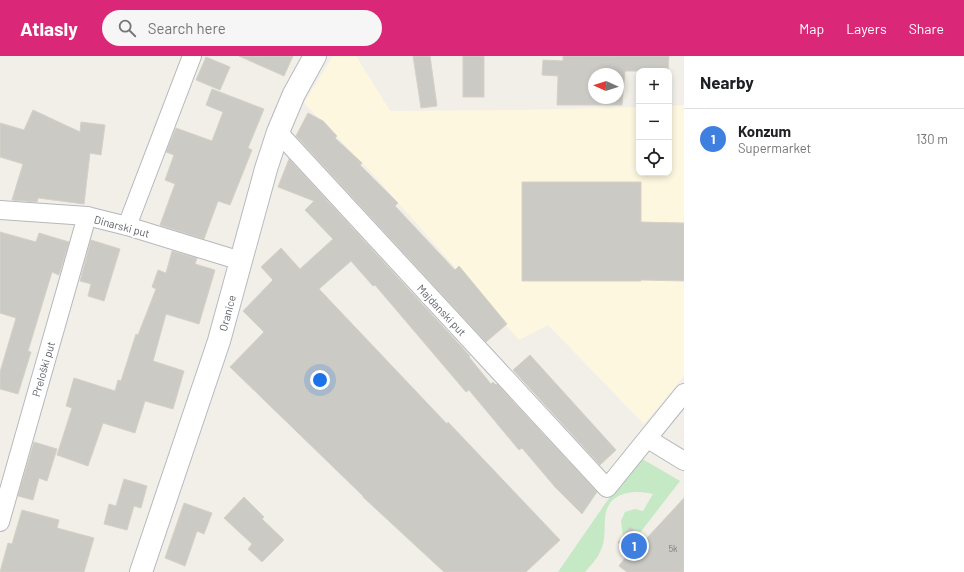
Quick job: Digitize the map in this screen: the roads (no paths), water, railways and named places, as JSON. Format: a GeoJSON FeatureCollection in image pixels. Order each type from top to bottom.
{"type":"FeatureCollection","features":[{"type":"Feature","properties":{"kind":"main road","name":"Oranice"},"geometry":{"type":"LineString","coordinates":[[142,572],[219,341],[266,169],[278,132],[294,94],[315,56]]}},
{"type":"Feature","properties":{"kind":"street"},"geometry":{"type":"LineString","coordinates":[[127,226],[192,56]]}},
{"type":"Feature","properties":{"kind":"street","name":"Majdanski put"},"geometry":{"type":"LineString","coordinates":[[278,132],[607,488],[648,439]]}},
{"type":"Feature","properties":{"kind":"street","name":"Dinarski put"},"geometry":{"type":"LineString","coordinates":[[0,210],[87,216],[127,226],[241,261]]}},
{"type":"Feature","properties":{"kind":"street","name":"Preloški put"},"geometry":{"type":"LineString","coordinates":[[0,522],[87,216]]}},
{"type":"Feature","properties":{"kind":"street"},"geometry":{"type":"LineString","coordinates":[[684,393],[648,439],[684,461]]}},
{"type":"Feature","properties":{"kind":"place","name":"Konzum"},"geometry":{"type":"Point","coordinates":[634,546]}}]}
